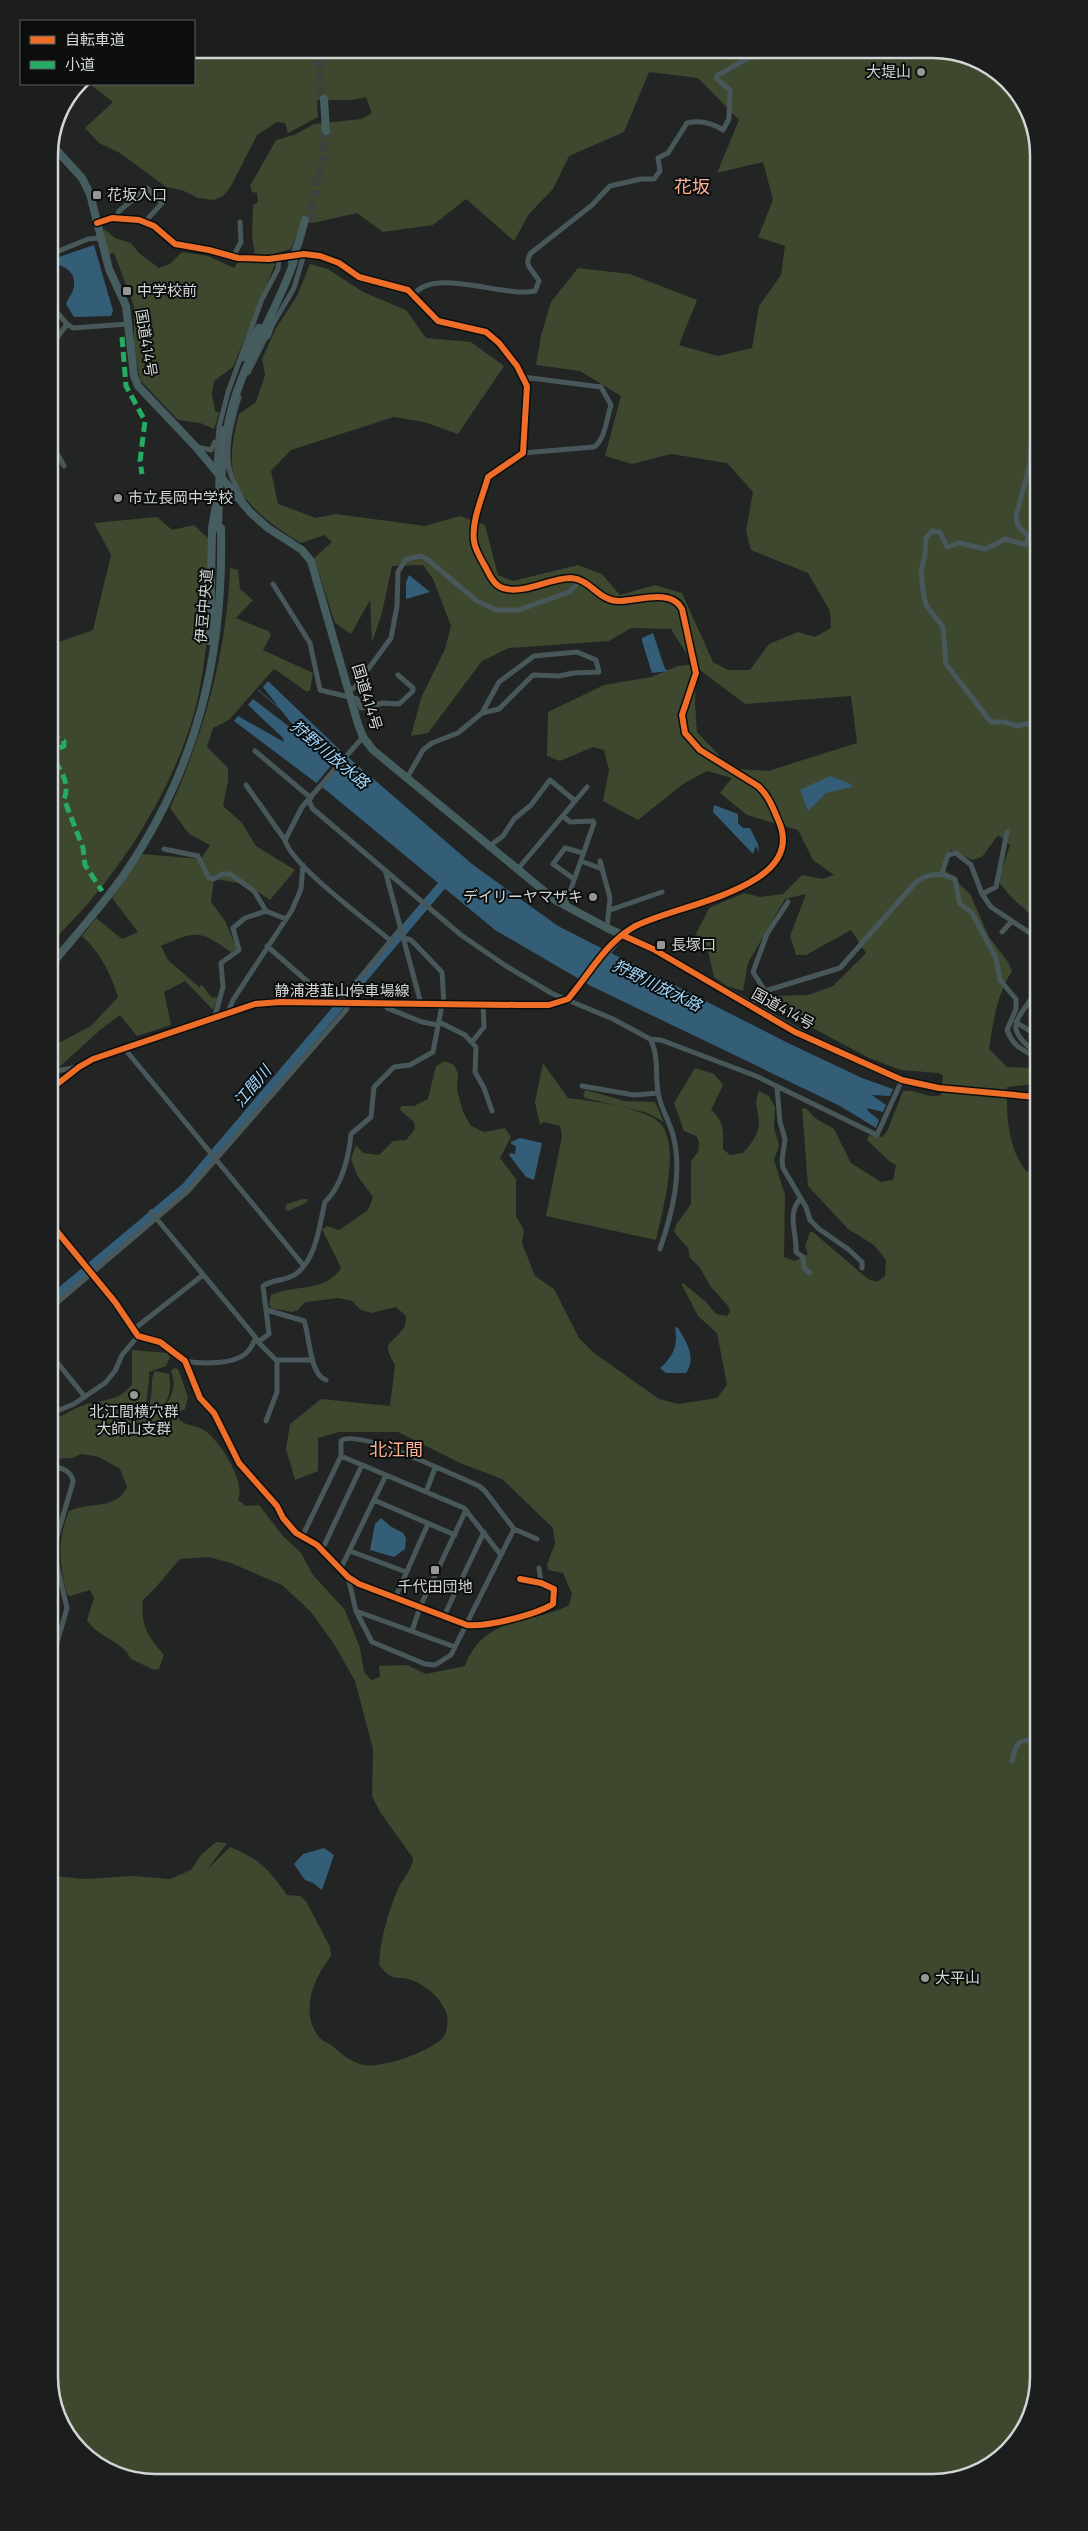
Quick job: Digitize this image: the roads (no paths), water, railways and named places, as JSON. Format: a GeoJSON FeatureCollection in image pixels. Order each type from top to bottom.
{"type":"FeatureCollection","features":[{"type":"Feature","properties":{"kind":"highway"},"geometry":{"type":"LineString","coordinates":[[323,99],[324,131]]}},
{"type":"Feature","properties":{"kind":"highway","name":"国道414号"},"geometry":{"type":"LineString","coordinates":[[58,152],[82,178],[90,194],[109,269],[126,306],[134,376],[138,386],[194,446],[246,507],[268,528],[302,550],[311,561],[363,737],[376,753],[517,871],[565,906],[653,950],[802,1035],[902,1080],[939,1088]]}},
{"type":"Feature","properties":{"kind":"highway","name":"伊豆中央道"},"geometry":{"type":"LineString","coordinates":[[225,430],[243,372],[293,262],[306,221]]}},
{"type":"Feature","properties":{"kind":"highway"},"geometry":{"type":"LineString","coordinates":[[267,335],[290,276],[293,262]]}},
{"type":"Feature","properties":{"kind":"highway","name":"伊豆中央道"},"geometry":{"type":"LineString","coordinates":[[58,950],[116,880],[166,798],[196,724],[204,695],[212,652],[219,565],[220,463],[225,430],[235,386],[293,262]]}},
{"type":"Feature","properties":{"kind":"highway"},"geometry":{"type":"LineString","coordinates":[[243,356],[277,295]]}},
{"type":"Feature","properties":{"kind":"highway"},"geometry":{"type":"LineString","coordinates":[[212,652],[212,528],[216,504],[216,471]]}},
{"type":"Feature","properties":{"kind":"highway"},"geometry":{"type":"LineString","coordinates":[[212,652],[225,576],[221,495],[222,478]]}},
{"type":"Feature","properties":{"kind":"highway"},"geometry":{"type":"LineString","coordinates":[[221,495],[236,495]]}},
{"type":"Feature","properties":{"kind":"highway","name":"伊豆中央道"},"geometry":{"type":"LineString","coordinates":[[58,956],[123,876],[168,800],[198,726],[212,652]]}},
{"type":"Feature","properties":{"kind":"main road"},"geometry":{"type":"LineString","coordinates":[[571,996],[622,935]]}},
{"type":"Feature","properties":{"kind":"main road","name":"静浦港韮山停車場線"},"geometry":{"type":"LineString","coordinates":[[58,1083],[78,1067],[124,1048],[214,1016],[255,1004],[280,1002],[549,1005],[571,996]]}},
{"type":"Feature","properties":{"kind":"street"},"geometry":{"type":"LineString","coordinates":[[414,294],[423,287],[442,284],[535,291],[539,281],[527,265],[527,259],[531,253],[592,205],[610,186],[640,179],[654,179],[660,171],[658,158],[668,153],[687,123],[694,121],[714,124],[723,130],[729,119],[730,90],[720,84],[716,78],[748,58]]}},
{"type":"Feature","properties":{"kind":"street"},"geometry":{"type":"LineString","coordinates":[[116,218],[119,211],[147,188],[162,203],[145,222]]}},
{"type":"Feature","properties":{"kind":"street"},"geometry":{"type":"LineString","coordinates":[[97,223],[116,218],[145,222],[154,226],[176,244],[233,257],[270,259],[304,254],[325,257],[339,263],[359,277],[399,286],[414,294],[428,313],[438,321],[481,329],[493,337],[523,376],[527,397],[523,453]]}},
{"type":"Feature","properties":{"kind":"street"},"geometry":{"type":"LineString","coordinates":[[233,257],[241,242],[240,222]]}},
{"type":"Feature","properties":{"kind":"street"},"geometry":{"type":"LineString","coordinates":[[58,251],[88,239],[100,238]]}},
{"type":"Feature","properties":{"kind":"street"},"geometry":{"type":"LineString","coordinates":[[216,471],[225,430],[267,335],[294,288],[304,254]]}},
{"type":"Feature","properties":{"kind":"street"},"geometry":{"type":"LineString","coordinates":[[222,478],[228,392],[243,356],[262,299],[278,270],[279,258]]}},
{"type":"Feature","properties":{"kind":"street"},"geometry":{"type":"LineString","coordinates":[[58,314],[67,324],[78,328],[128,324]]}},
{"type":"Feature","properties":{"kind":"street"},"geometry":{"type":"LineString","coordinates":[[58,336],[67,324]]}},
{"type":"Feature","properties":{"kind":"street"},"geometry":{"type":"LineString","coordinates":[[523,376],[601,387],[611,405],[598,445],[594,447],[523,453],[488,477],[475,528],[475,548],[493,582],[507,589],[565,578],[581,580],[603,597],[613,600],[661,597],[673,600],[680,605],[696,673],[682,715],[685,733],[700,750],[758,786],[766,794],[784,837],[784,844],[779,857],[766,870],[748,883],[727,894],[646,921],[622,935]]}},
{"type":"Feature","properties":{"kind":"street"},"geometry":{"type":"LineString","coordinates":[[194,446],[205,450],[213,448],[225,430]]}},
{"type":"Feature","properties":{"kind":"street"},"geometry":{"type":"LineString","coordinates":[[225,430],[229,467],[246,507]]}},
{"type":"Feature","properties":{"kind":"street"},"geometry":{"type":"LineString","coordinates":[[1030,453],[1026,482],[1016,517],[1018,526],[1028,536],[1026,545],[1005,539],[986,549],[959,543],[947,547],[940,532],[932,531],[926,538],[925,556],[920,570],[926,605],[943,626],[946,664],[965,686],[984,717],[991,722],[1004,722],[1017,726],[1030,723]]}},
{"type":"Feature","properties":{"kind":"street"},"geometry":{"type":"LineString","coordinates":[[58,456],[64,466]]}},
{"type":"Feature","properties":{"kind":"street"},"geometry":{"type":"LineString","coordinates":[[350,694],[388,644],[396,606],[398,572],[406,560],[420,556],[427,559],[477,601],[496,610],[519,610],[570,592],[581,580]]}},
{"type":"Feature","properties":{"kind":"street"},"geometry":{"type":"LineString","coordinates":[[273,584],[310,643],[320,690],[350,694],[357,700],[361,708],[383,703],[399,704],[413,691],[413,688],[398,675]]}},
{"type":"Feature","properties":{"kind":"street"},"geometry":{"type":"LineString","coordinates":[[407,778],[423,750],[432,743],[458,734],[482,712],[499,682],[534,656],[577,652],[596,660],[598,664],[599,672],[573,673],[559,676],[533,675],[499,709],[482,712]]}},
{"type":"Feature","properties":{"kind":"street"},"geometry":{"type":"LineString","coordinates":[[285,840],[302,807],[363,737]]}},
{"type":"Feature","properties":{"kind":"street"},"geometry":{"type":"LineString","coordinates":[[255,751],[311,798],[312,808],[430,909],[506,966],[551,993],[571,996],[650,1038],[661,1040],[756,1076],[877,1135],[902,1080]]}},
{"type":"Feature","properties":{"kind":"street"},"geometry":{"type":"LineString","coordinates":[[488,847],[503,836],[514,819],[531,805],[550,780],[575,801]]}},
{"type":"Feature","properties":{"kind":"street"},"geometry":{"type":"LineString","coordinates":[[246,785],[285,840],[288,848],[303,866],[390,941]]}},
{"type":"Feature","properties":{"kind":"street"},"geometry":{"type":"LineString","coordinates":[[517,871],[587,787]]}},
{"type":"Feature","properties":{"kind":"street"},"geometry":{"type":"LineString","coordinates":[[563,816],[570,822],[593,821],[565,906]]}},
{"type":"Feature","properties":{"kind":"street"},"geometry":{"type":"LineString","coordinates":[[982,894],[996,887],[1005,835]]}},
{"type":"Feature","properties":{"kind":"street"},"geometry":{"type":"LineString","coordinates":[[574,879],[553,864],[565,848],[584,853]]}},
{"type":"Feature","properties":{"kind":"street"},"geometry":{"type":"LineString","coordinates":[[164,849],[198,856],[209,878],[214,879],[222,874],[230,874],[254,891],[266,911],[286,919]]}},
{"type":"Feature","properties":{"kind":"street"},"geometry":{"type":"LineString","coordinates":[[942,874],[948,855],[956,853],[976,873],[982,894],[992,907],[1030,934]]}},
{"type":"Feature","properties":{"kind":"street"},"geometry":{"type":"LineString","coordinates":[[581,861],[602,869]]}},
{"type":"Feature","properties":{"kind":"street"},"geometry":{"type":"LineString","coordinates":[[600,861],[610,898],[607,928]]}},
{"type":"Feature","properties":{"kind":"street"},"geometry":{"type":"LineString","coordinates":[[228,1012],[233,1000],[286,919],[301,889],[303,866]]}},
{"type":"Feature","properties":{"kind":"street"},"geometry":{"type":"LineString","coordinates":[[385,870],[421,1004]]}},
{"type":"Feature","properties":{"kind":"street"},"geometry":{"type":"LineString","coordinates":[[749,1005],[765,991],[840,968],[916,882],[927,876],[942,874],[955,879],[960,904],[972,913],[996,958],[1000,980],[1016,1000],[1016,1009],[1007,1030],[1012,1042],[1030,1054]]}},
{"type":"Feature","properties":{"kind":"street"},"geometry":{"type":"LineString","coordinates":[[610,910],[662,892]]}},
{"type":"Feature","properties":{"kind":"street"},"geometry":{"type":"LineString","coordinates":[[765,991],[753,972],[767,934],[788,902]]}},
{"type":"Feature","properties":{"kind":"street"},"geometry":{"type":"LineString","coordinates":[[214,1016],[223,987],[221,963],[239,950],[233,928],[244,918],[266,911]]}},
{"type":"Feature","properties":{"kind":"street"},"geometry":{"type":"LineString","coordinates":[[1002,932],[1011,922]]}},
{"type":"Feature","properties":{"kind":"street"},"geometry":{"type":"LineString","coordinates":[[342,1003],[401,929]]}},
{"type":"Feature","properties":{"kind":"street"},"geometry":{"type":"LineString","coordinates":[[58,1231],[89,1269],[138,1336],[160,1342],[185,1361],[210,1364],[243,1356],[249,1351],[257,1340],[268,1334],[264,1286],[272,1280],[296,1274],[310,1258],[325,1202],[331,1197],[350,1150],[351,1134],[371,1117],[374,1087],[394,1067],[410,1065],[433,1052],[443,1005],[442,972],[411,940],[404,938]]}},
{"type":"Feature","properties":{"kind":"street"},"geometry":{"type":"LineString","coordinates":[[58,1301],[89,1269],[188,1191],[213,1157],[346,1010],[342,1003],[267,946]]}},
{"type":"Feature","properties":{"kind":"street"},"geometry":{"type":"LineString","coordinates":[[1030,1001],[1016,1022],[1015,1030],[1020,1040],[1030,1048]]}},
{"type":"Feature","properties":{"kind":"street"},"geometry":{"type":"LineString","coordinates":[[385,1004],[387,1008],[396,1012],[422,1022],[439,1024],[465,1035],[477,1050],[475,1072],[484,1088],[492,1111]]}},
{"type":"Feature","properties":{"kind":"street"},"geometry":{"type":"LineString","coordinates":[[472,1042],[484,1027],[483,1005]]}},
{"type":"Feature","properties":{"kind":"street"},"geometry":{"type":"LineString","coordinates":[[1016,1022],[1030,1031]]}},
{"type":"Feature","properties":{"kind":"street"},"geometry":{"type":"LineString","coordinates":[[650,1038],[654,1045],[658,1093],[672,1133],[678,1165],[665,1234],[660,1249]]}},
{"type":"Feature","properties":{"kind":"street"},"geometry":{"type":"LineString","coordinates":[[124,1048],[304,1266]]}},
{"type":"Feature","properties":{"kind":"street"},"geometry":{"type":"LineString","coordinates":[[58,1071],[78,1067]]}},
{"type":"Feature","properties":{"kind":"street"},"geometry":{"type":"LineString","coordinates":[[582,1086],[634,1095],[658,1093]]}},
{"type":"Feature","properties":{"kind":"street"},"geometry":{"type":"LineString","coordinates":[[777,1087],[780,1122],[785,1140],[782,1160],[783,1168],[801,1198],[810,1220],[829,1238],[848,1249],[862,1262],[862,1268]]}},
{"type":"Feature","properties":{"kind":"street"},"geometry":{"type":"LineString","coordinates":[[801,1198],[794,1205],[792,1219],[796,1252],[803,1257],[804,1268],[810,1274]]}},
{"type":"Feature","properties":{"kind":"street"},"geometry":{"type":"LineString","coordinates":[[154,1216],[257,1340],[277,1361],[277,1392],[266,1420]]}},
{"type":"Feature","properties":{"kind":"street"},"geometry":{"type":"LineString","coordinates":[[134,1329],[203,1275]]}},
{"type":"Feature","properties":{"kind":"street"},"geometry":{"type":"LineString","coordinates":[[267,1310],[304,1321],[313,1360],[320,1376],[326,1380]]}},
{"type":"Feature","properties":{"kind":"street"},"geometry":{"type":"LineString","coordinates":[[58,1411],[85,1397],[110,1377],[122,1355],[138,1336]]}},
{"type":"Feature","properties":{"kind":"street"},"geometry":{"type":"LineString","coordinates":[[277,1361],[313,1360]]}},
{"type":"Feature","properties":{"kind":"street"},"geometry":{"type":"LineString","coordinates":[[185,1361],[200,1398],[214,1413],[242,1468],[277,1506],[290,1527],[322,1550],[348,1577],[359,1584],[467,1625],[493,1624],[549,1606],[554,1601],[554,1589],[541,1583],[520,1579]]}},
{"type":"Feature","properties":{"kind":"street"},"geometry":{"type":"LineString","coordinates":[[58,1363],[85,1397]]}},
{"type":"Feature","properties":{"kind":"street"},"geometry":{"type":"LineString","coordinates":[[302,1537],[341,1456],[342,1440],[352,1437],[374,1442],[485,1491],[514,1529],[537,1539]]}},
{"type":"Feature","properties":{"kind":"street"},"geometry":{"type":"LineString","coordinates":[[341,1456],[466,1510],[501,1555]]}},
{"type":"Feature","properties":{"kind":"street"},"geometry":{"type":"LineString","coordinates":[[322,1550],[362,1465]]}},
{"type":"Feature","properties":{"kind":"street"},"geometry":{"type":"LineString","coordinates":[[58,1468],[71,1475],[74,1482],[58,1533]]}},
{"type":"Feature","properties":{"kind":"street"},"geometry":{"type":"LineString","coordinates":[[426,1492],[435,1468]]}},
{"type":"Feature","properties":{"kind":"street"},"geometry":{"type":"LineString","coordinates":[[341,1568],[386,1475]]}},
{"type":"Feature","properties":{"kind":"street"},"geometry":{"type":"LineString","coordinates":[[374,1500],[454,1534]]}},
{"type":"Feature","properties":{"kind":"street"},"geometry":{"type":"LineString","coordinates":[[412,1631],[420,1607],[466,1510]]}},
{"type":"Feature","properties":{"kind":"street"},"geometry":{"type":"LineString","coordinates":[[395,1598],[428,1524]]}},
{"type":"Feature","properties":{"kind":"street"},"geometry":{"type":"LineString","coordinates":[[348,1577],[356,1611],[372,1642],[424,1664],[435,1665],[451,1654],[514,1529]]}},
{"type":"Feature","properties":{"kind":"street"},"geometry":{"type":"LineString","coordinates":[[444,1616],[484,1532]]}},
{"type":"Feature","properties":{"kind":"street"},"geometry":{"type":"LineString","coordinates":[[350,1551],[406,1572]]}},
{"type":"Feature","properties":{"kind":"street"},"geometry":{"type":"LineString","coordinates":[[539,1568],[541,1583]]}},
{"type":"Feature","properties":{"kind":"street"},"geometry":{"type":"LineString","coordinates":[[58,1570],[67,1608],[58,1639]]}},
{"type":"Feature","properties":{"kind":"street"},"geometry":{"type":"LineString","coordinates":[[356,1611],[455,1647]]}},
{"type":"Feature","properties":{"kind":"street"},"geometry":{"type":"LineString","coordinates":[[1012,1761],[1018,1742],[1030,1740]]}},
{"type":"Feature","properties":{"kind":"water"},"geometry":{"type":"Polygon","coordinates":[[[94,245],[113,311],[111,316],[74,317],[66,304],[72,294],[74,279],[70,271],[58,265],[58,257],[94,245]]]}},
{"type":"Feature","properties":{"kind":"water"},"geometry":{"type":"Polygon","coordinates":[[[409,575],[430,592],[406,599],[406,582],[409,575]]]}},
{"type":"Feature","properties":{"kind":"water"},"geometry":{"type":"Polygon","coordinates":[[[653,633],[665,669],[669,671],[652,673],[642,638],[653,633]]]}},
{"type":"Feature","properties":{"kind":"water","name":"狩野川放水路"},"geometry":{"type":"Polygon","coordinates":[[[268,681],[341,751],[472,864],[558,926],[788,1043],[862,1078],[893,1089],[890,1096],[872,1095],[886,1105],[883,1112],[867,1108],[879,1120],[876,1128],[840,1106],[591,986],[495,930],[327,791],[234,721],[238,716],[284,742],[283,738],[248,705],[253,699],[291,728],[295,728],[263,687],[268,681]]]}},
{"type":"Feature","properties":{"kind":"water"},"geometry":{"type":"Polygon","coordinates":[[[830,776],[851,784],[852,787],[826,793],[808,811],[800,790],[830,776]]]}},
{"type":"Feature","properties":{"kind":"water"},"geometry":{"type":"Polygon","coordinates":[[[714,805],[738,814],[738,823],[743,828],[750,828],[758,844],[759,853],[756,846],[753,854],[713,812],[714,805]]]}},
{"type":"Feature","properties":{"kind":"water"},"geometry":{"type":"Polygon","coordinates":[[[520,1138],[542,1143],[534,1180],[526,1177],[509,1155],[510,1153],[515,1154],[516,1146],[511,1144],[511,1142],[520,1138]]]}},
{"type":"Feature","properties":{"kind":"water"},"geometry":{"type":"Polygon","coordinates":[[[675,1327],[678,1328],[689,1350],[691,1361],[686,1373],[666,1373],[660,1368],[669,1359],[674,1350],[676,1339],[675,1327]]]}},
{"type":"Feature","properties":{"kind":"water"},"geometry":{"type":"Polygon","coordinates":[[[381,1518],[390,1526],[403,1533],[406,1538],[405,1549],[394,1557],[370,1550],[375,1524],[381,1518]]]}},
{"type":"Feature","properties":{"kind":"water"},"geometry":{"type":"Polygon","coordinates":[[[324,1848],[334,1855],[322,1890],[305,1880],[294,1864],[303,1854],[324,1848]]]}},
{"type":"Feature","properties":{"kind":"waterway"},"geometry":{"type":"LineString","coordinates":[[258,690],[284,712]]}},
{"type":"Feature","properties":{"kind":"waterway","name":"江間川"},"geometry":{"type":"LineString","coordinates":[[58,1294],[186,1187],[448,878]]}},
{"type":"Feature","properties":{"kind":"tunnel"},"geometry":{"type":"LineString","coordinates":[[319,58],[321,100]]}},
{"type":"Feature","properties":{"kind":"tunnel"},"geometry":{"type":"LineString","coordinates":[[308,221],[323,158],[326,131]]}},
{"type":"Feature","properties":{"kind":"tunnel"},"geometry":{"type":"LineString","coordinates":[[939,1088],[1028,1096]]}},
{"type":"Feature","properties":{"kind":"place","name":"大堤山"},"geometry":{"type":"Point","coordinates":[921,72]}},
{"type":"Feature","properties":{"kind":"place","name":"花坂入口"},"geometry":{"type":"Point","coordinates":[97,195]}},
{"type":"Feature","properties":{"kind":"place","name":"中学校前"},"geometry":{"type":"Point","coordinates":[127,291]}},
{"type":"Feature","properties":{"kind":"place","name":"市立長岡中学校"},"geometry":{"type":"Point","coordinates":[118,498]}},
{"type":"Feature","properties":{"kind":"place","name":"デイリーヤマザキ"},"geometry":{"type":"Point","coordinates":[593,897]}},
{"type":"Feature","properties":{"kind":"place","name":"長塚口"},"geometry":{"type":"Point","coordinates":[661,945]}},
{"type":"Feature","properties":{"kind":"place","name":"北江間横穴群 大師山支群"},"geometry":{"type":"Point","coordinates":[134,1395]}},
{"type":"Feature","properties":{"kind":"place","name":"千代田団地"},"geometry":{"type":"Point","coordinates":[435,1570]}},
{"type":"Feature","properties":{"kind":"place","name":"大平山"},"geometry":{"type":"Point","coordinates":[925,1978]}},
{"type":"Feature","properties":{"kind":"district","name":"花坂"},"geometry":{"type":"Point","coordinates":[692,187]}},
{"type":"Feature","properties":{"kind":"district","name":"北江間"},"geometry":{"type":"Point","coordinates":[396,1450]}}]}
